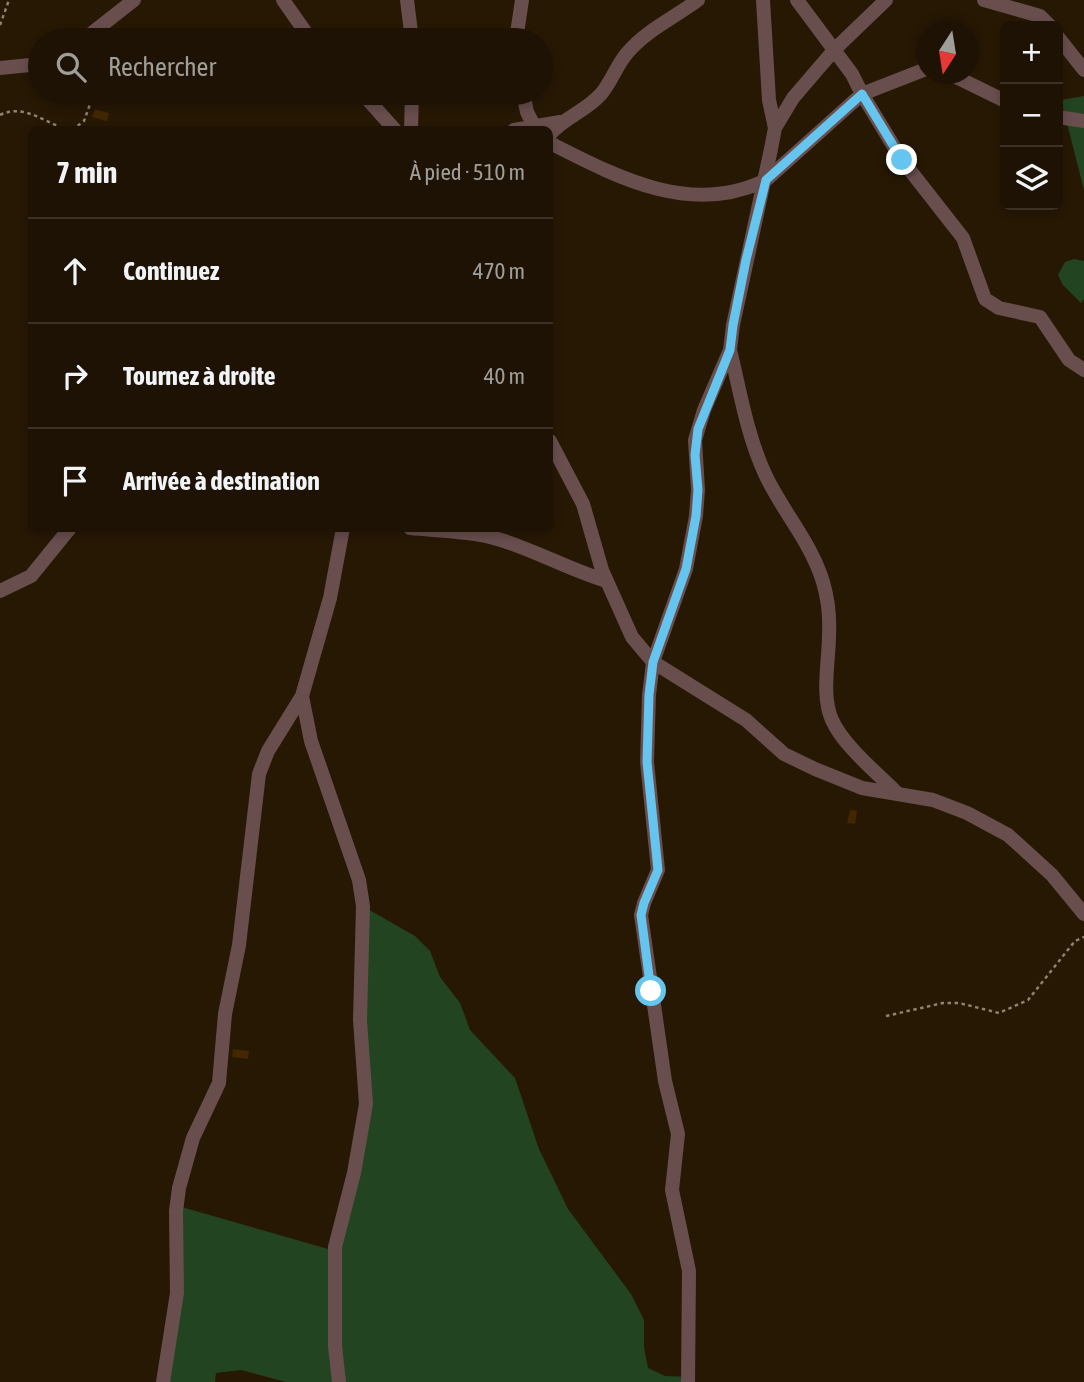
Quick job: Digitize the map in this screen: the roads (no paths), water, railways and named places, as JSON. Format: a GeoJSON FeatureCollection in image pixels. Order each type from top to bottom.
{"type":"FeatureCollection","features":[{"type":"Feature","properties":{"kind":"street"},"geometry":{"type":"LineString","coordinates":[[98,28],[134,0]]}},
{"type":"Feature","properties":{"kind":"street"},"geometry":{"type":"LineString","coordinates":[[283,0],[303,28]]}},
{"type":"Feature","properties":{"kind":"street"},"geometry":{"type":"LineString","coordinates":[[407,0],[410,28]]}},
{"type":"Feature","properties":{"kind":"street"},"geometry":{"type":"LineString","coordinates":[[518,28],[522,0]]}},
{"type":"Feature","properties":{"kind":"street"},"geometry":{"type":"LineString","coordinates":[[543,126],[560,122],[582,111],[601,93],[626,54],[649,32],[698,0]]}},
{"type":"Feature","properties":{"kind":"street"},"geometry":{"type":"LineString","coordinates":[[764,0],[769,100],[775,128]]}},
{"type":"Feature","properties":{"kind":"street"},"geometry":{"type":"LineString","coordinates":[[797,0],[852,74],[914,178],[962,239],[985,299],[999,308],[1040,317],[1069,360],[1084,370]]}},
{"type":"Feature","properties":{"kind":"street"},"geometry":{"type":"LineString","coordinates":[[688,1382],[689,1271],[672,1190],[678,1134],[666,1081],[641,915],[658,870],[647,762],[653,662],[686,569],[698,490],[695,440],[704,410],[730,350],[746,260],[766,180],[775,128],[793,98],[835,49],[886,0]]}},
{"type":"Feature","properties":{"kind":"street"},"geometry":{"type":"LineString","coordinates":[[984,0],[1040,16],[1045,21]]}},
{"type":"Feature","properties":{"kind":"street"},"geometry":{"type":"LineString","coordinates":[[1063,43],[1084,69]]}},
{"type":"Feature","properties":{"kind":"street"},"geometry":{"type":"LineString","coordinates":[[0,68],[28,65]]}},
{"type":"Feature","properties":{"kind":"street"},"geometry":{"type":"LineString","coordinates":[[553,144],[634,182],[697,196],[722,195],[748,189],[766,180],[862,94],[916,73]]}},
{"type":"Feature","properties":{"kind":"street"},"geometry":{"type":"LineString","coordinates":[[970,84],[1000,99]]}},
{"type":"Feature","properties":{"kind":"street"},"geometry":{"type":"LineString","coordinates":[[373,105],[391,126]]}},
{"type":"Feature","properties":{"kind":"street"},"geometry":{"type":"LineString","coordinates":[[411,126],[412,105]]}},
{"type":"Feature","properties":{"kind":"street"},"geometry":{"type":"LineString","coordinates":[[527,105],[533,126]]}},
{"type":"Feature","properties":{"kind":"street"},"geometry":{"type":"LineString","coordinates":[[1063,118],[1084,121]]}},
{"type":"Feature","properties":{"kind":"street"},"geometry":{"type":"LineString","coordinates":[[553,130],[560,122]]}},
{"type":"Feature","properties":{"kind":"street"},"geometry":{"type":"LineString","coordinates":[[730,350],[756,452],[770,484],[813,554],[822,581],[828,613],[827,701],[832,720],[849,744],[896,792]]}},
{"type":"Feature","properties":{"kind":"street"},"geometry":{"type":"LineString","coordinates":[[553,447],[583,504],[607,581],[632,637],[653,662],[746,720],[784,754],[862,788],[933,800],[967,813],[1009,835],[1052,875],[1084,914]]}},
{"type":"Feature","properties":{"kind":"street"},"geometry":{"type":"LineString","coordinates":[[0,591],[31,576],[67,532]]}},
{"type":"Feature","properties":{"kind":"street"},"geometry":{"type":"LineString","coordinates":[[163,1382],[177,1293],[177,1200],[186,1159],[221,1073],[225,1014],[239,945],[259,774],[268,751],[302,696],[330,598],[342,532]]}},
{"type":"Feature","properties":{"kind":"street"},"geometry":{"type":"LineString","coordinates":[[449,532],[499,539],[580,573],[607,581]]}},
{"type":"Feature","properties":{"kind":"street"},"geometry":{"type":"LineString","coordinates":[[302,696],[311,741],[359,880],[363,906],[359,1020],[366,1104],[354,1173],[335,1247],[335,1346],[339,1382]]}}]}
